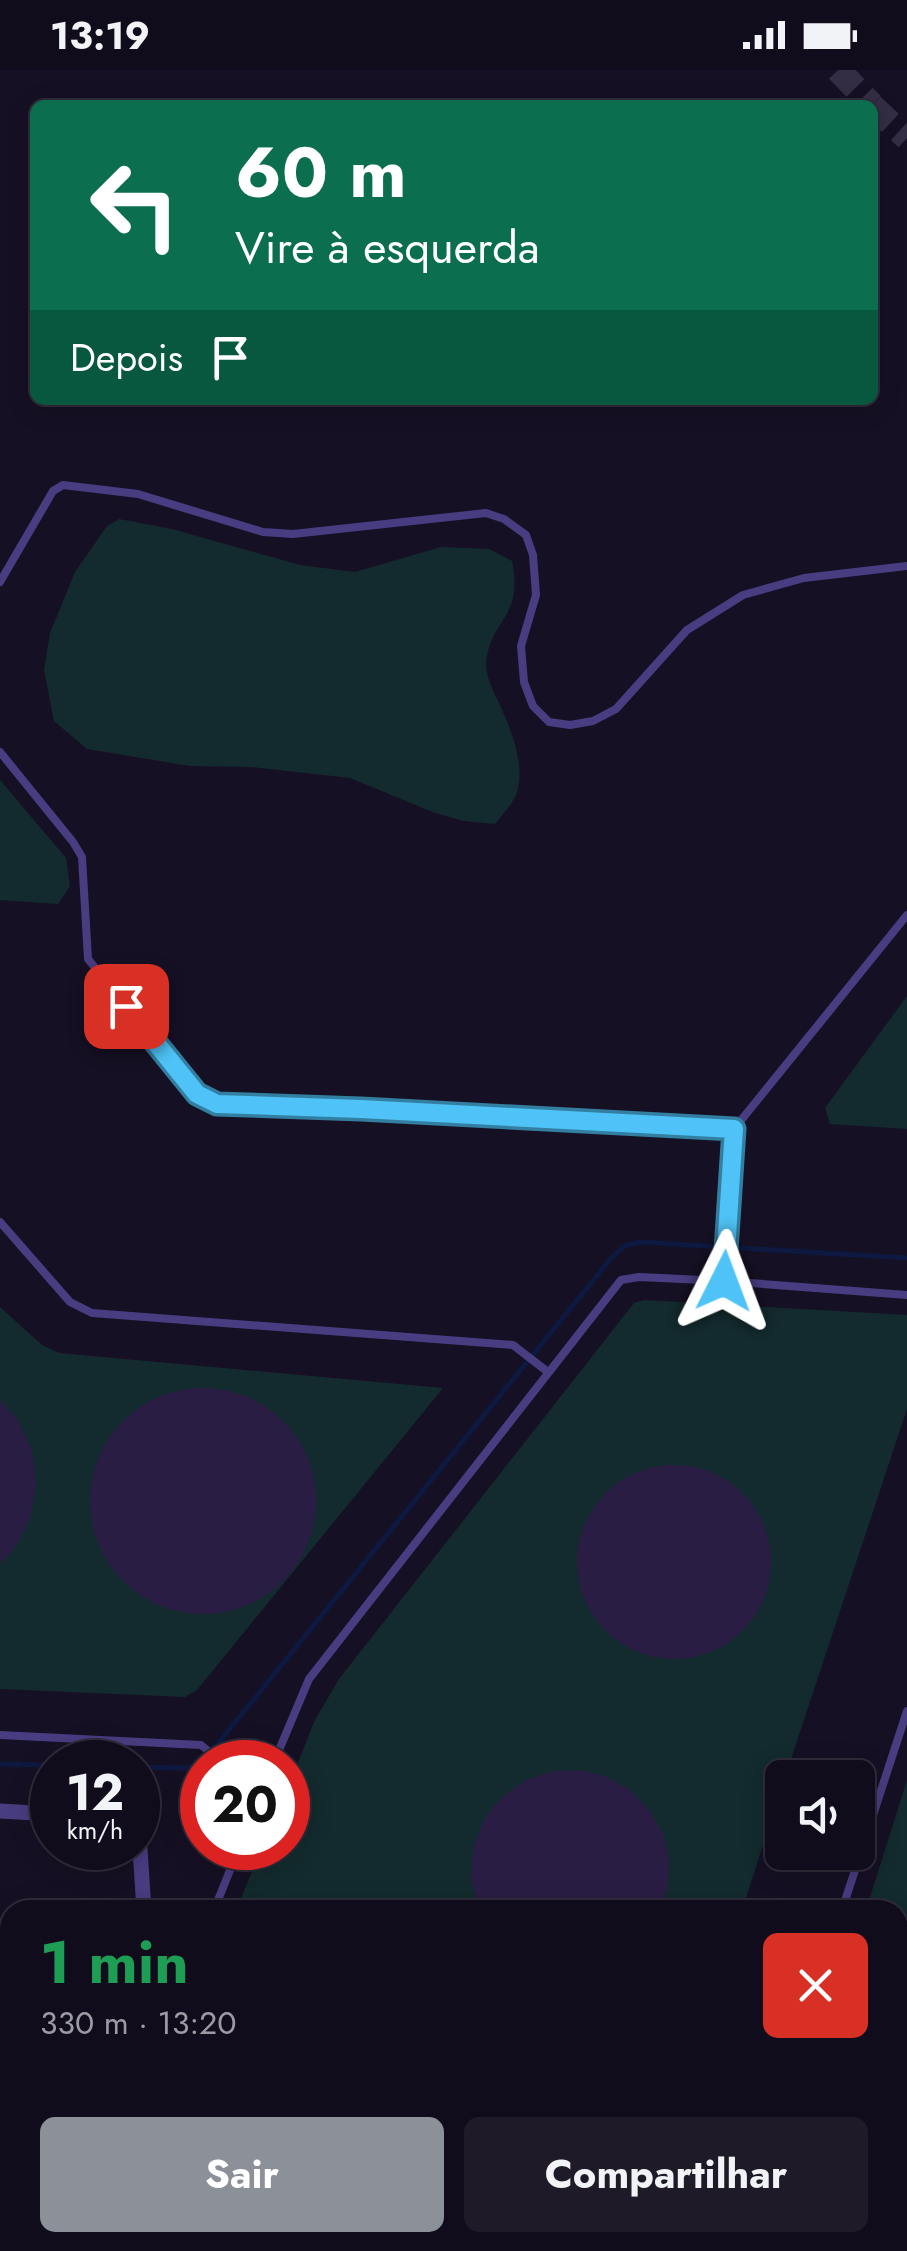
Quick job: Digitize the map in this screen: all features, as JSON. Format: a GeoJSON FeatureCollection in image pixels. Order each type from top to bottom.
{"type":"FeatureCollection","features":[{"type":"Feature","properties":{"kind":"street"},"geometry":{"type":"LineString","coordinates":[[0,1811],[30,1813]]}},
{"type":"Feature","properties":{"kind":"street"},"geometry":{"type":"LineString","coordinates":[[141,1870],[143,1900]]}},
{"type":"Feature","properties":{"kind":"lane"},"geometry":{"type":"LineString","coordinates":[[0,582],[53,492],[63,486],[138,494],[238,526],[294,534],[486,513],[516,525],[526,535],[533,555],[536,595],[521,646],[524,682],[533,706],[548,722],[570,725],[593,721],[616,709],[688,630],[743,595],[804,578],[907,566]]}},
{"type":"Feature","properties":{"kind":"lane"},"geometry":{"type":"LineString","coordinates":[[0,752],[82,858],[88,959],[197,1094],[217,1104],[734,1129]]}},
{"type":"Feature","properties":{"kind":"lane"},"geometry":{"type":"LineString","coordinates":[[724,1281],[734,1129],[907,915]]}},
{"type":"Feature","properties":{"kind":"lane"},"geometry":{"type":"LineString","coordinates":[[0,1222],[70,1302],[92,1313],[513,1344],[548,1372]]}},
{"type":"Feature","properties":{"kind":"lane"},"geometry":{"type":"LineString","coordinates":[[283,1740],[309,1679],[621,1280],[639,1277],[724,1281],[907,1295]]}},
{"type":"Feature","properties":{"kind":"lane"},"geometry":{"type":"LineString","coordinates":[[845,1900],[907,1712]]}},
{"type":"Feature","properties":{"kind":"lane"},"geometry":{"type":"LineString","coordinates":[[0,1735],[180,1744]]}},
{"type":"Feature","properties":{"kind":"lane"},"geometry":{"type":"LineString","coordinates":[[218,1900],[230,1870]]}},
{"type":"Feature","properties":{"kind":"green space"},"geometry":{"type":"Polygon","coordinates":[[[119,519],[172,529],[300,565],[355,572],[441,547],[489,549],[512,561],[514,595],[493,637],[486,664],[519,762],[518,788],[510,806],[495,824],[464,821],[350,778],[251,767],[190,766],[87,749],[54,721],[44,670],[50,633],[75,572],[107,526],[119,519]]]}},
{"type":"Feature","properties":{"kind":"green space"},"geometry":{"type":"Polygon","coordinates":[[[0,780],[66,858],[70,886],[58,904],[0,900],[0,780]]]}},
{"type":"Feature","properties":{"kind":"green space"},"geometry":{"type":"Polygon","coordinates":[[[907,996],[907,1129],[830,1124],[825,1108],[907,996]]]}},
{"type":"Feature","properties":{"kind":"green space"},"geometry":{"type":"Polygon","coordinates":[[[644,1300],[907,1315],[907,1409],[791,1760],[765,1760],[765,1839],[745,1900],[240,1900],[253,1870],[310,1870],[310,1740],[307,1740],[339,1679],[634,1303],[644,1300]]]}},
{"type":"Feature","properties":{"kind":"green space"},"geometry":{"type":"Polygon","coordinates":[[[0,1307],[42,1345],[59,1353],[443,1388],[197,1690],[185,1697],[0,1689],[0,1307]]]}},
{"type":"Feature","properties":{"kind":"green space"},"geometry":{"type":"Polygon","coordinates":[[[907,1780],[907,1900],[869,1900],[907,1780]]]}},
{"type":"Feature","properties":{"kind":"building"},"geometry":{"type":"Polygon","coordinates":[[[203,1388],[246,1397],[283,1421],[307,1458],[316,1501],[307,1544],[283,1581],[246,1605],[203,1614],[160,1605],[123,1581],[99,1544],[90,1501],[99,1458],[123,1421],[160,1397],[203,1388]]]}},
{"type":"Feature","properties":{"kind":"building"},"geometry":{"type":"Polygon","coordinates":[[[0,1400],[18,1420],[32,1451],[36,1485],[30,1518],[15,1548],[0,1563],[0,1400]]]}},
{"type":"Feature","properties":{"kind":"building"},"geometry":{"type":"Polygon","coordinates":[[[674,1465],[711,1472],[743,1493],[764,1525],[771,1562],[764,1599],[743,1631],[711,1652],[674,1659],[637,1652],[605,1631],[584,1599],[577,1562],[584,1525],[605,1493],[637,1472],[674,1465]]]}},
{"type":"Feature","properties":{"kind":"building"},"geometry":{"type":"Polygon","coordinates":[[[578,1770],[605,1776],[630,1790],[649,1810],[663,1834],[669,1861],[663,1900],[476,1900],[471,1880],[473,1849],[484,1819],[501,1798],[524,1781],[550,1772],[578,1770]]]}},
{"type":"Feature","properties":{"kind":"waterway"},"geometry":{"type":"LineString","coordinates":[[221,1740],[612,1257],[626,1245],[641,1242],[907,1258]]}},
{"type":"Feature","properties":{"kind":"waterway"},"geometry":{"type":"LineString","coordinates":[[0,1764],[30,1765]]}},
{"type":"Feature","properties":{"kind":"waterway"},"geometry":{"type":"LineString","coordinates":[[160,1767],[180,1768]]}},
{"type":"Feature","properties":{"kind":"tunnel"},"geometry":{"type":"LineString","coordinates":[[838,70],[867,100]]}},
{"type":"Feature","properties":{"kind":"tunnel"},"geometry":{"type":"LineString","coordinates":[[878,111],[907,138]]}},
{"type":"Feature","properties":{"kind":"route"},"geometry":{"type":"LineString","coordinates":[[126,1006],[197,1094],[217,1104],[734,1129],[724,1281]]}}]}
